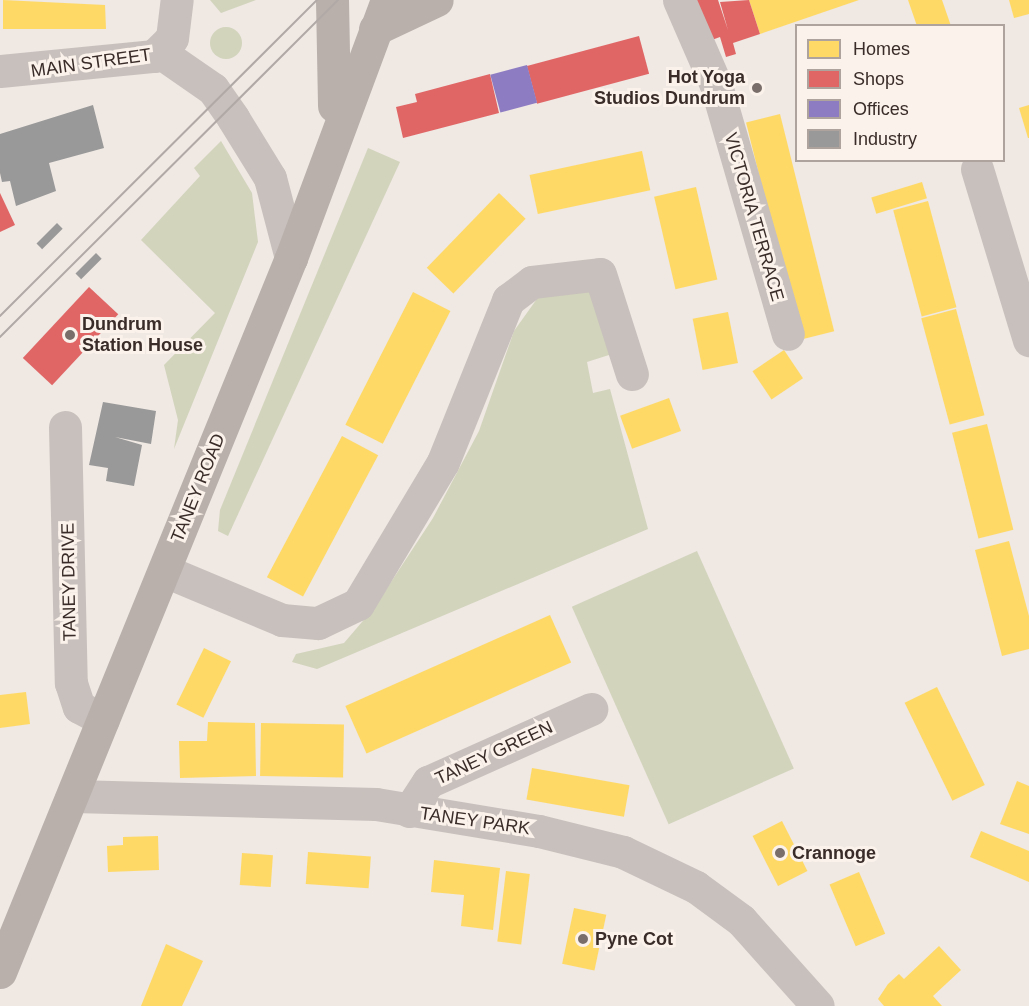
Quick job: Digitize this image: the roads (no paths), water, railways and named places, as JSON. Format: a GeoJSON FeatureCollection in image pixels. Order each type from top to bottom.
{"type":"FeatureCollection","features":[{"type":"Feature","properties":{"kind":"main road"},"geometry":{"type":"LineString","coordinates":[[328,156],[338,81],[332,0]]}},
{"type":"Feature","properties":{"kind":"main road"},"geometry":{"type":"LineString","coordinates":[[381,14],[437,0]]}},
{"type":"Feature","properties":{"kind":"main road","name":"TANEY ROAD"},"geometry":{"type":"LineString","coordinates":[[0,972],[291,258],[381,14]]}},
{"type":"Feature","properties":{"kind":"street","name":"MAIN STREET"},"geometry":{"type":"LineString","coordinates":[[0,71],[85,66],[161,52],[172,38],[177,0]]}},
{"type":"Feature","properties":{"kind":"street","name":"VICTORIA TERRACE"},"geometry":{"type":"LineString","coordinates":[[679,0],[716,85],[788,334]]}},
{"type":"Feature","properties":{"kind":"street"},"geometry":{"type":"LineString","coordinates":[[161,52],[213,89],[233,117],[270,178],[291,258]]}},
{"type":"Feature","properties":{"kind":"street"},"geometry":{"type":"LineString","coordinates":[[977,169],[1029,340]]}},
{"type":"Feature","properties":{"kind":"street"},"geometry":{"type":"LineString","coordinates":[[165,571],[282,620],[318,623],[358,604],[442,462],[508,300],[532,282],[600,274],[632,374]]}},
{"type":"Feature","properties":{"kind":"street","name":"TANEY DRIVE"},"geometry":{"type":"LineString","coordinates":[[65,427],[71,683],[79,708],[103,720]]}},
{"type":"Feature","properties":{"kind":"street","name":"TANEY GREEN"},"geometry":{"type":"LineString","coordinates":[[409,812],[428,782],[591,709]]}},
{"type":"Feature","properties":{"kind":"street","name":"TANEY PARK"},"geometry":{"type":"LineString","coordinates":[[73,796],[376,804],[409,812],[527,829],[623,852],[696,887],[741,920],[818,1006]]}},
{"type":"Feature","properties":{"kind":"tram line"},"geometry":{"type":"LineString","coordinates":[[0,316],[317,0]]}},
{"type":"Feature","properties":{"kind":"tram line"},"geometry":{"type":"LineString","coordinates":[[0,337],[338,0]]}},
{"type":"Feature","properties":{"kind":"place","name":"Hot Yoga Studios Dundrum"},"geometry":{"type":"Point","coordinates":[757,88]}},
{"type":"Feature","properties":{"kind":"place","name":"Dundrum Station House"},"geometry":{"type":"Point","coordinates":[70,335]}},
{"type":"Feature","properties":{"kind":"place","name":"Crannoge"},"geometry":{"type":"Point","coordinates":[780,853]}},
{"type":"Feature","properties":{"kind":"place","name":"Pyne Cot"},"geometry":{"type":"Point","coordinates":[583,939]}}]}
